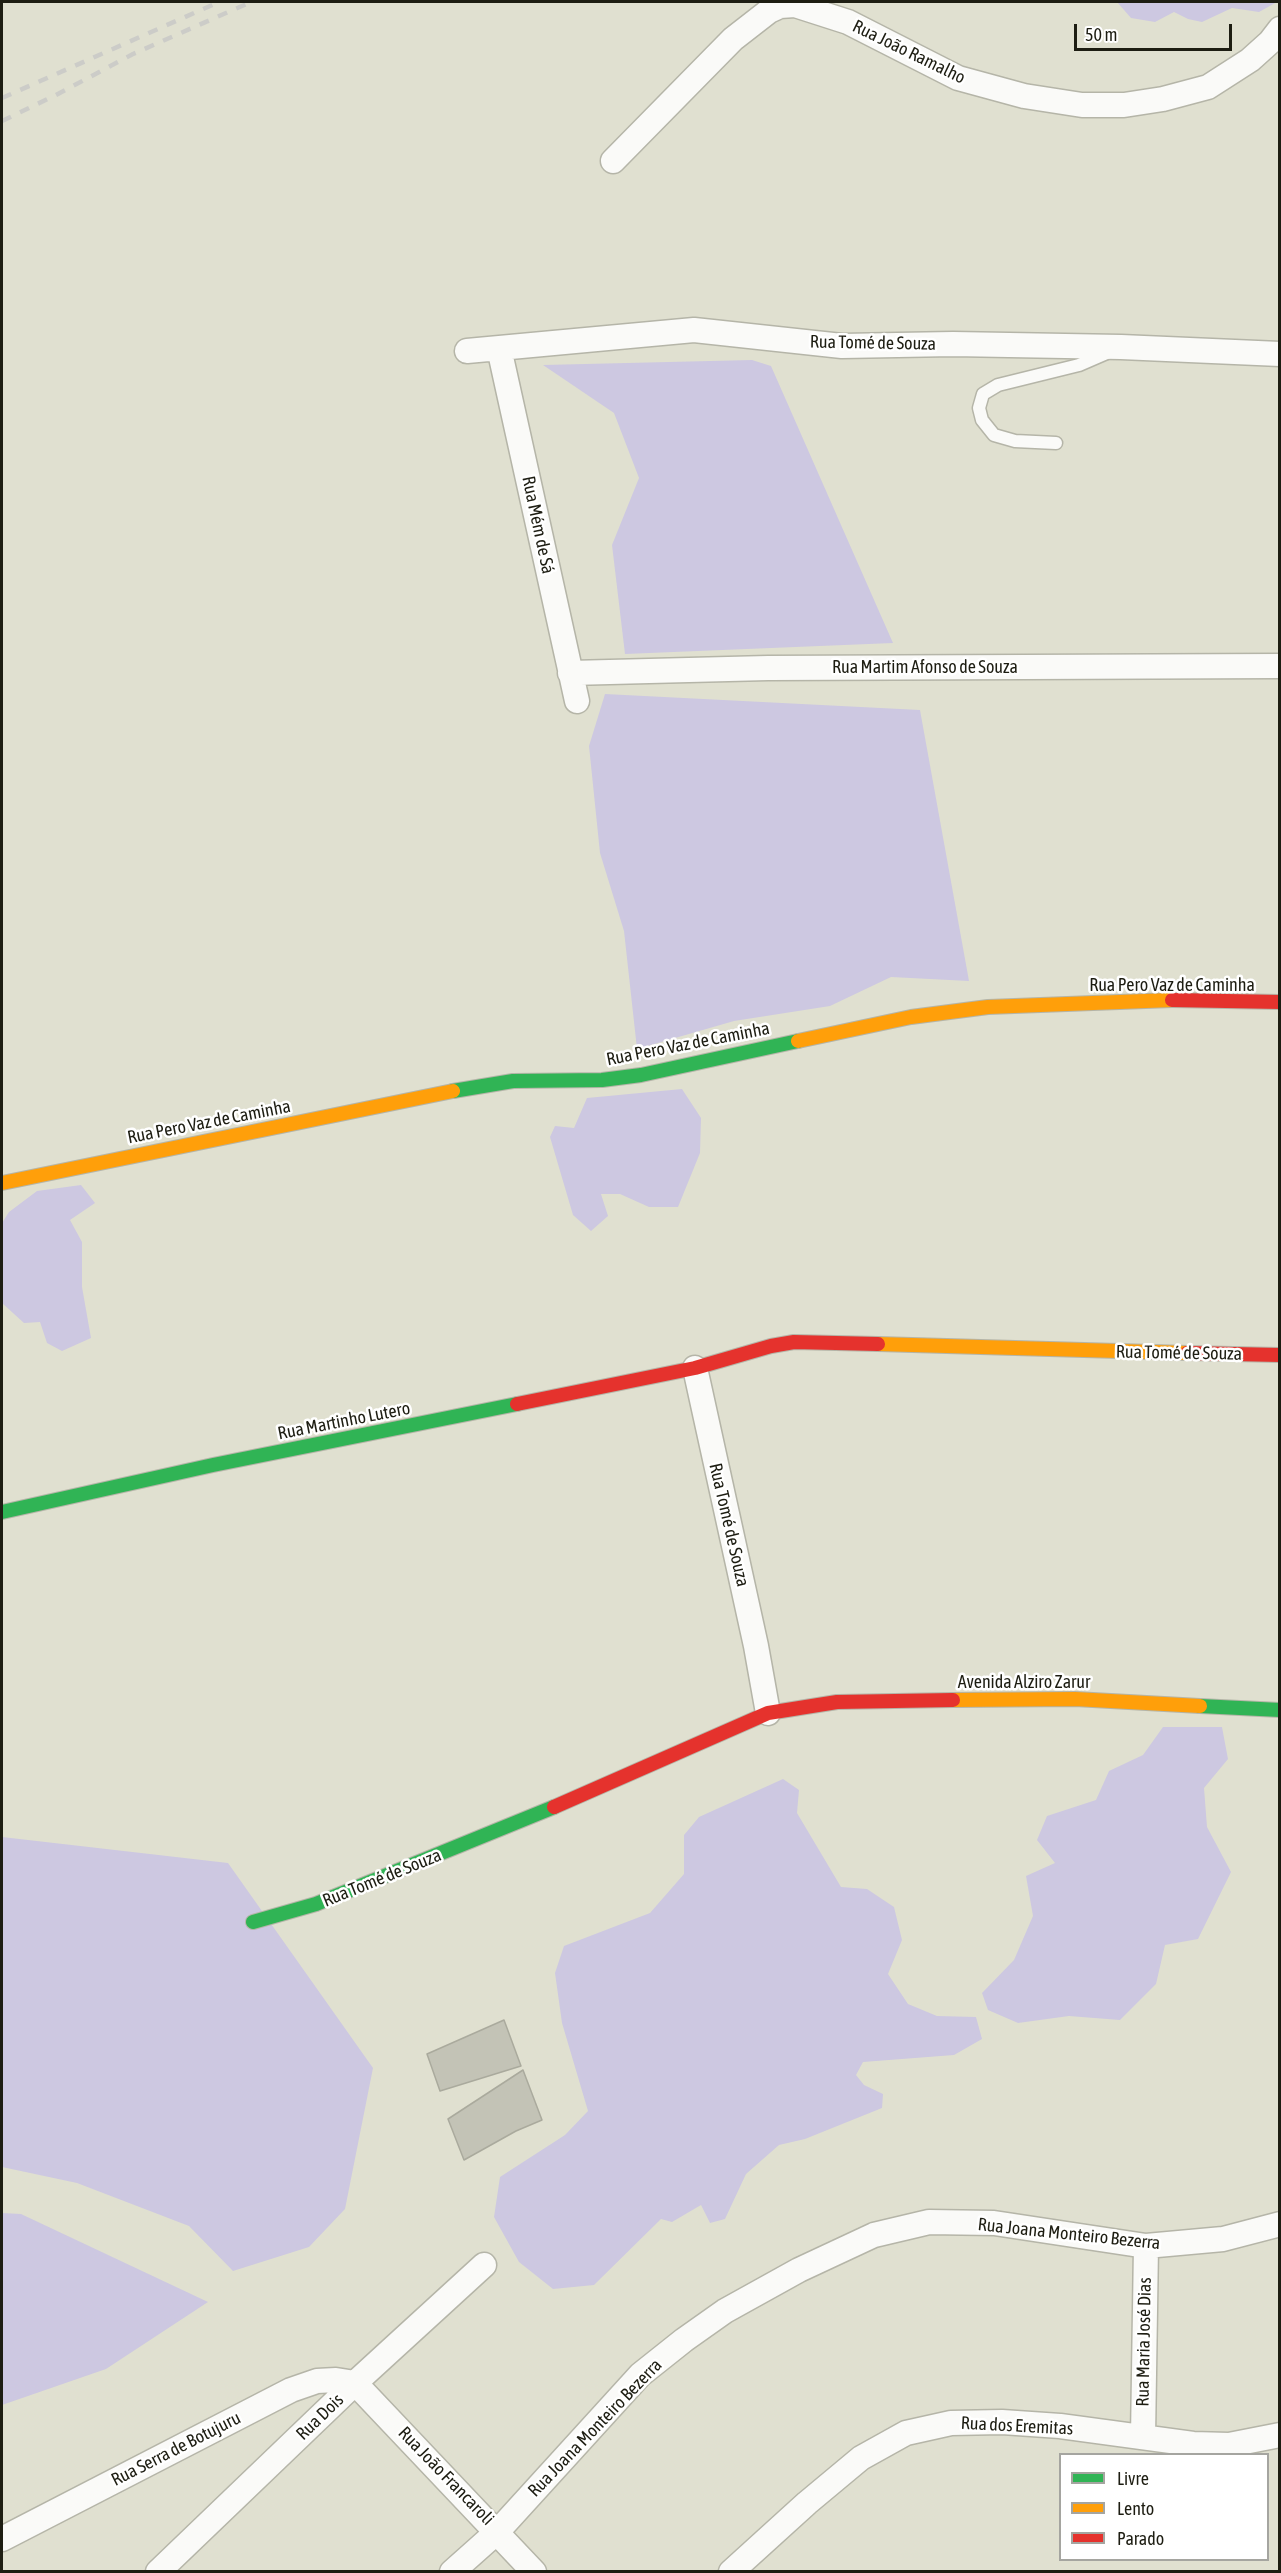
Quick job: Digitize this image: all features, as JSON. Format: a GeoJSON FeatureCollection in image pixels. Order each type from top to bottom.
{"type":"FeatureCollection","features":[{"type":"Feature","properties":{"kind":"street","name":"Rua João Ramalho"},"geometry":{"type":"LineString","coordinates":[[614,161],[724,47],[769,11],[780,6],[795,4],[848,22],[958,78],[1024,96],[1082,105],[1124,105],[1163,99],[1208,87],[1251,60],[1280,29]]}},
{"type":"Feature","properties":{"kind":"street","name":"Rua Tomé de Souza"},"geometry":{"type":"LineString","coordinates":[[467,351],[694,330],[842,346],[953,344],[1121,347],[1280,354]]}},
{"type":"Feature","properties":{"kind":"street","name":"Rua Mém de Sá"},"geometry":{"type":"LineString","coordinates":[[499,348],[577,701]]}},
{"type":"Feature","properties":{"kind":"street","name":"Rua Martim Afonso de Souza"},"geometry":{"type":"LineString","coordinates":[[570,673],[768,668],[1280,666]]}},
{"type":"Feature","properties":{"kind":"street","name":"Rua Pero Vaz de Caminha"},"geometry":{"type":"LineString","coordinates":[[2,1183],[464,1089],[513,1081],[602,1080],[641,1075],[911,1017],[988,1007],[1031,1005],[1171,1000],[1280,1002]]}},
{"type":"Feature","properties":{"kind":"street","name":"Rua Tomé de Souza"},"geometry":{"type":"LineString","coordinates":[[253,1922],[316,1904],[509,1827],[768,1713],[756,1646],[694,1368],[771,1346],[794,1342],[1280,1355]]}},
{"type":"Feature","properties":{"kind":"street","name":"Rua Martinho Lutero"},"geometry":{"type":"LineString","coordinates":[[2,1512],[213,1465],[694,1368]]}},
{"type":"Feature","properties":{"kind":"street","name":"Avenida Alziro Zarur"},"geometry":{"type":"LineString","coordinates":[[768,1713],[837,1702],[905,1700],[1075,1700],[1280,1710]]}},
{"type":"Feature","properties":{"kind":"street","name":"Rua Joana Monteiro Bezerra"},"geometry":{"type":"LineString","coordinates":[[498,2531],[640,2375],[684,2340],[734,2306],[799,2270],[874,2235],[929,2222],[994,2223],[1146,2246],[1223,2239],[1280,2224]]}},
{"type":"Feature","properties":{"kind":"street","name":"Rua Maria José Dias"},"geometry":{"type":"LineString","coordinates":[[1143,2437],[1146,2246]]}},
{"type":"Feature","properties":{"kind":"street","name":"Rua Dois"},"geometry":{"type":"LineString","coordinates":[[158,2571],[355,2383],[484,2265]]}},
{"type":"Feature","properties":{"kind":"street","name":"Rua Serra de Botujuru"},"geometry":{"type":"LineString","coordinates":[[2,2539],[291,2390],[317,2381],[336,2380],[355,2383]]}},
{"type":"Feature","properties":{"kind":"street","name":"Rua João Francaroli"},"geometry":{"type":"LineString","coordinates":[[355,2383],[534,2571]]}},
{"type":"Feature","properties":{"kind":"street","name":"Rua dos Eremitas"},"geometry":{"type":"LineString","coordinates":[[731,2571],[861,2457],[906,2433],[951,2422],[1002,2422],[1059,2426],[1193,2444],[1229,2445],[1280,2435]]}},
{"type":"Feature","properties":{"kind":"street"},"geometry":{"type":"LineString","coordinates":[[452,2571],[498,2531]]}},
{"type":"Feature","properties":{"kind":"lane"},"geometry":{"type":"LineString","coordinates":[[1056,443],[1015,441],[994,435],[982,420],[979,408],[983,394],[998,385],[1079,365],[1121,347]]}},
{"type":"Feature","properties":{"kind":"shaded area"},"geometry":{"type":"Polygon","coordinates":[[[1117,2],[1277,2],[1259,12],[1232,8],[1202,22],[1188,19],[1174,12],[1155,22],[1131,18],[1117,2]]]}},
{"type":"Feature","properties":{"kind":"shaded area"},"geometry":{"type":"Polygon","coordinates":[[[752,360],[771,366],[893,643],[625,654],[612,545],[639,478],[614,413],[543,365],[752,360]]]}},
{"type":"Feature","properties":{"kind":"shaded area"},"geometry":{"type":"Polygon","coordinates":[[[605,694],[920,710],[969,981],[891,977],[830,1006],[734,1021],[637,1049],[624,931],[600,853],[589,746],[605,694]]]}},
{"type":"Feature","properties":{"kind":"shaded area"},"geometry":{"type":"Polygon","coordinates":[[[682,1089],[701,1118],[700,1153],[678,1207],[649,1207],[620,1194],[601,1194],[608,1216],[591,1231],[573,1215],[550,1137],[555,1126],[574,1128],[587,1098],[682,1089]]]}},
{"type":"Feature","properties":{"kind":"shaded area"},"geometry":{"type":"Polygon","coordinates":[[[81,1185],[95,1203],[70,1220],[82,1242],[82,1287],[91,1338],[62,1351],[47,1343],[40,1322],[24,1323],[2,1303],[2,1223],[9,1212],[37,1191],[81,1185]]]}},
{"type":"Feature","properties":{"kind":"shaded area"},"geometry":{"type":"Polygon","coordinates":[[[1163,1727],[1222,1727],[1228,1759],[1204,1788],[1207,1827],[1231,1872],[1198,1939],[1165,1945],[1156,1984],[1120,2020],[1069,2016],[1018,2023],[988,2010],[982,1993],[1014,1960],[1033,1916],[1026,1876],[1055,1863],[1037,1840],[1047,1816],[1096,1800],[1109,1771],[1143,1755],[1163,1727]]]}},
{"type":"Feature","properties":{"kind":"shaded area"},"geometry":{"type":"Polygon","coordinates":[[[783,1779],[799,1790],[797,1813],[841,1887],[867,1889],[894,1907],[902,1940],[888,1974],[908,2004],[937,2016],[976,2017],[982,2039],[954,2055],[863,2062],[856,2075],[864,2085],[883,2094],[882,2108],[805,2139],[779,2145],[746,2174],[725,2219],[710,2223],[701,2205],[672,2222],[661,2219],[594,2285],[553,2289],[519,2262],[494,2217],[500,2177],[565,2135],[588,2111],[562,2023],[555,1973],[564,1946],[650,1913],[684,1874],[684,1835],[699,1817],[783,1779]]]}},
{"type":"Feature","properties":{"kind":"shaded area"},"geometry":{"type":"Polygon","coordinates":[[[2,1837],[228,1863],[373,2068],[345,2209],[309,2247],[233,2271],[189,2226],[77,2183],[2,2167],[2,1837]]]}},
{"type":"Feature","properties":{"kind":"shaded area"},"geometry":{"type":"Polygon","coordinates":[[[2,2213],[21,2214],[208,2302],[106,2369],[2,2405],[2,2213]]]}},
{"type":"Feature","properties":{"kind":"building"},"geometry":{"type":"Polygon","coordinates":[[[504,2020],[521,2066],[440,2091],[427,2054],[504,2020]]]}},
{"type":"Feature","properties":{"kind":"building"},"geometry":{"type":"Polygon","coordinates":[[[523,2070],[542,2120],[516,2131],[464,2160],[448,2119],[523,2070]]]}},
{"type":"Feature","properties":{"kind":"railway"},"geometry":{"type":"LineString","coordinates":[[2,98],[219,2]]}},
{"type":"Feature","properties":{"kind":"railway"},"geometry":{"type":"LineString","coordinates":[[2,121],[133,54],[251,2]]}},
{"type":"Feature","properties":{"kind":"traffic: fast"},"geometry":{"type":"LineString","coordinates":[[453,1091],[513,1081],[602,1080],[641,1075],[798,1041]]}},
{"type":"Feature","properties":{"kind":"traffic: fast"},"geometry":{"type":"LineString","coordinates":[[2,1512],[213,1465],[517,1404]]}},
{"type":"Feature","properties":{"kind":"traffic: fast"},"geometry":{"type":"LineString","coordinates":[[1200,1706],[1280,1710]]}},
{"type":"Feature","properties":{"kind":"traffic: fast"},"geometry":{"type":"LineString","coordinates":[[253,1922],[316,1904],[554,1807]]}},
{"type":"Feature","properties":{"kind":"traffic: slow"},"geometry":{"type":"LineString","coordinates":[[798,1041],[911,1017],[988,1007],[1172,1000]]}},
{"type":"Feature","properties":{"kind":"traffic: slow"},"geometry":{"type":"LineString","coordinates":[[2,1183],[453,1091]]}},
{"type":"Feature","properties":{"kind":"traffic: slow"},"geometry":{"type":"LineString","coordinates":[[878,1344],[1187,1353]]}},
{"type":"Feature","properties":{"kind":"traffic: slow"},"geometry":{"type":"LineString","coordinates":[[953,1700],[1075,1699],[1200,1706]]}},
{"type":"Feature","properties":{"kind":"traffic: jam"},"geometry":{"type":"LineString","coordinates":[[1172,1000],[1280,1002]]}},
{"type":"Feature","properties":{"kind":"traffic: jam"},"geometry":{"type":"LineString","coordinates":[[517,1404],[695,1368],[771,1346],[794,1342],[878,1344]]}},
{"type":"Feature","properties":{"kind":"traffic: jam"},"geometry":{"type":"LineString","coordinates":[[1187,1353],[1280,1355]]}},
{"type":"Feature","properties":{"kind":"traffic: jam"},"geometry":{"type":"LineString","coordinates":[[554,1807],[768,1713],[837,1702],[953,1700]]}}]}
